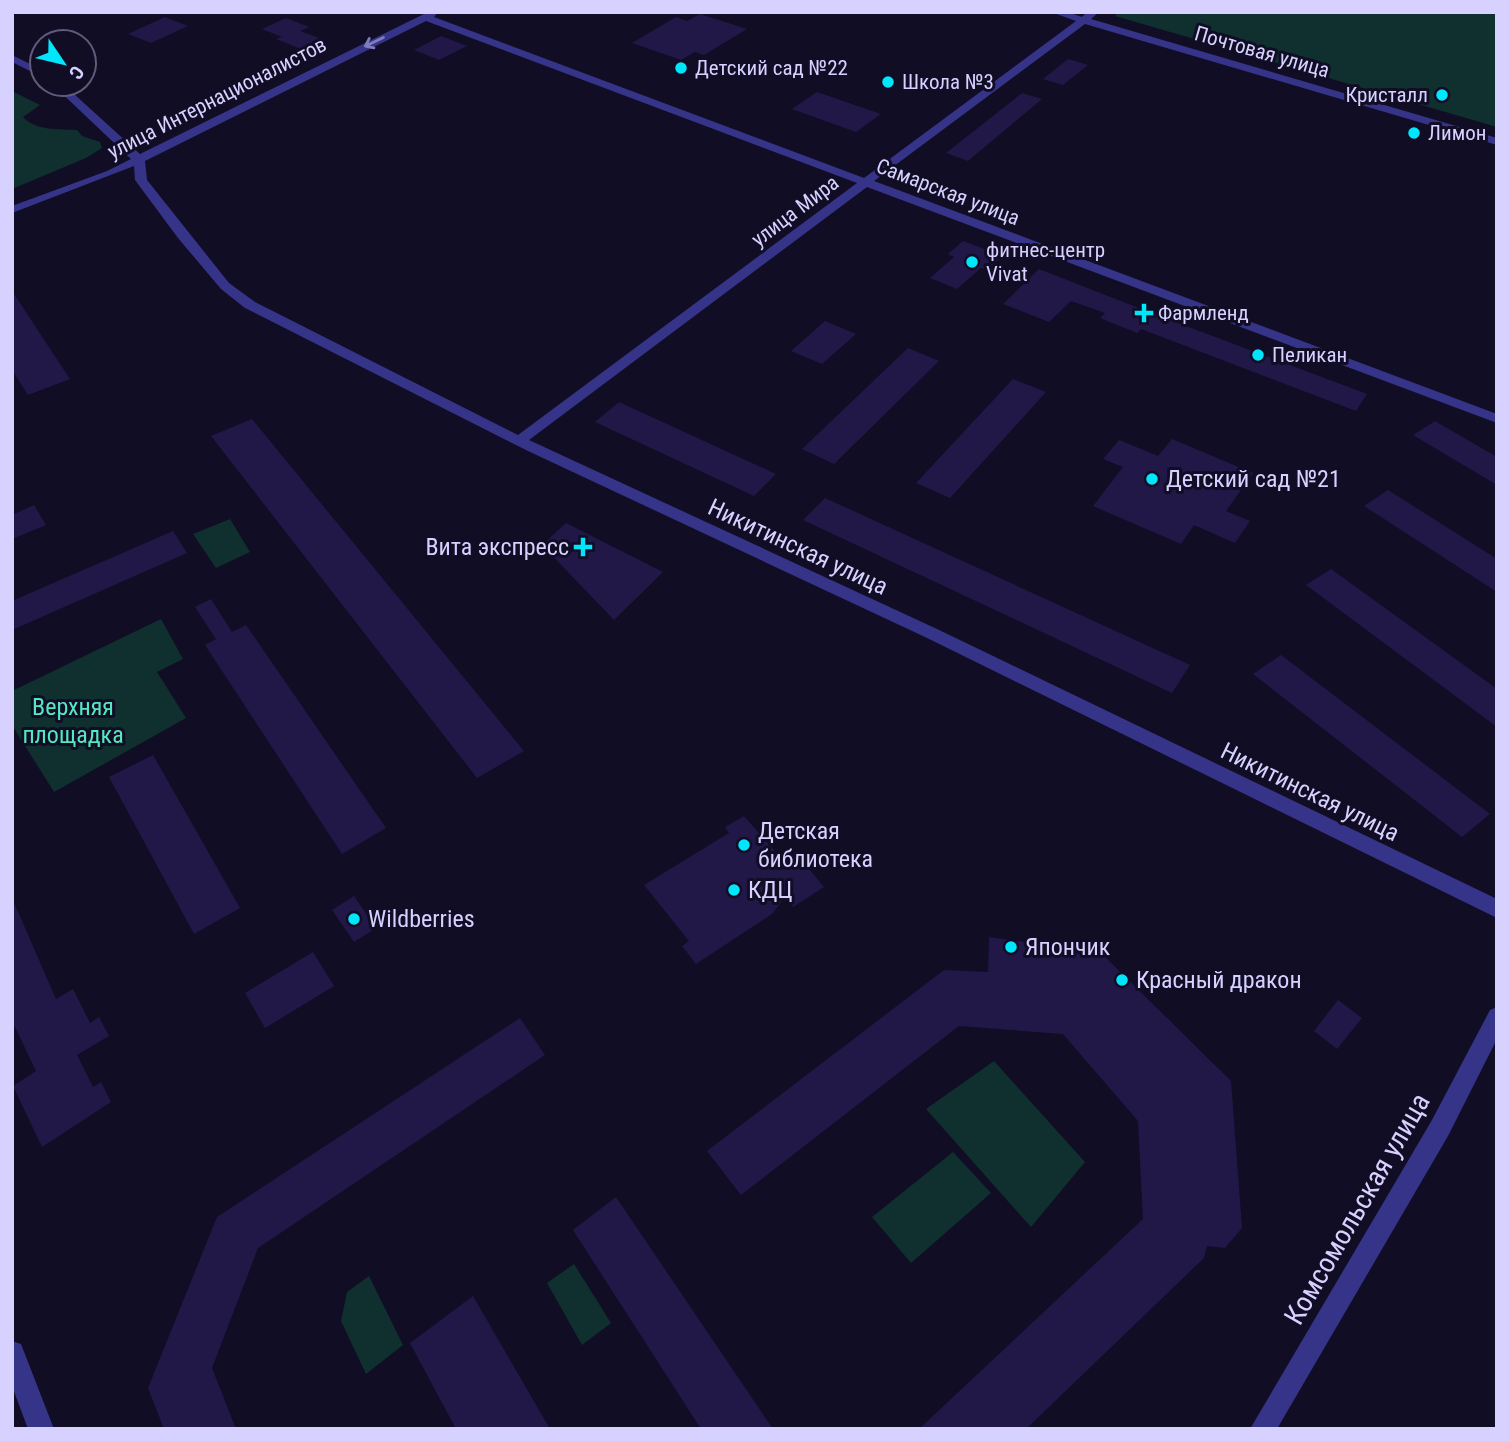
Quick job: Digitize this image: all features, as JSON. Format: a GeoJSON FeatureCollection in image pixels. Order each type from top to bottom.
{"type":"FeatureCollection","features":[{"type":"Feature","properties":{"kind":"street","name":"Почтовая улица"},"geometry":{"type":"LineString","coordinates":[[1056,12],[1497,142]]}},
{"type":"Feature","properties":{"kind":"street","name":"улица Мира"},"geometry":{"type":"LineString","coordinates":[[519,441],[1094,12]]}},
{"type":"Feature","properties":{"kind":"street","name":"улица Интернационалистов"},"geometry":{"type":"LineString","coordinates":[[12,210],[139,160],[430,15]]}},
{"type":"Feature","properties":{"kind":"street","name":"Самарская улица"},"geometry":{"type":"LineString","coordinates":[[430,15],[1497,419]]}},
{"type":"Feature","properties":{"kind":"street"},"geometry":{"type":"LineString","coordinates":[[12,58],[28,67]]}},
{"type":"Feature","properties":{"kind":"street"},"geometry":{"type":"LineString","coordinates":[[72,98],[139,160]]}},
{"type":"Feature","properties":{"kind":"street","name":"Никитинская улица"},"geometry":{"type":"LineString","coordinates":[[139,160],[141,180],[182,236],[225,286],[250,305],[519,441],[955,645],[1497,909]]}},
{"type":"Feature","properties":{"kind":"street","name":"Комсомольская улица"},"geometry":{"type":"LineString","coordinates":[[1263,1429],[1440,1128],[1497,1017]]}},
{"type":"Feature","properties":{"kind":"street"},"geometry":{"type":"LineString","coordinates":[[12,1353],[41,1429]]}},
{"type":"Feature","properties":{"kind":"green space","name":"Кристалл"},"geometry":{"type":"Polygon","coordinates":[[[1119,12],[1497,12],[1497,127],[1115,16],[1119,12]]]}},
{"type":"Feature","properties":{"kind":"green space"},"geometry":{"type":"Polygon","coordinates":[[[12,91],[40,105],[23,117],[28,122],[48,128],[77,130],[82,136],[100,142],[102,148],[86,158],[12,189],[12,91]]]}},
{"type":"Feature","properties":{"kind":"green space"},"geometry":{"type":"Polygon","coordinates":[[[230,519],[250,552],[216,568],[193,534],[230,519]]]}},
{"type":"Feature","properties":{"kind":"green space","name":"Верхняя площадка"},"geometry":{"type":"Polygon","coordinates":[[[161,619],[183,659],[157,672],[186,718],[54,792],[12,725],[12,691],[161,619]]]}},
{"type":"Feature","properties":{"kind":"green space"},"geometry":{"type":"Polygon","coordinates":[[[994,1061],[1085,1162],[1031,1227],[926,1109],[994,1061]]]}},
{"type":"Feature","properties":{"kind":"green space"},"geometry":{"type":"Polygon","coordinates":[[[953,1152],[991,1193],[911,1263],[872,1217],[953,1152]]]}},
{"type":"Feature","properties":{"kind":"green space"},"geometry":{"type":"Polygon","coordinates":[[[574,1264],[611,1323],[582,1345],[547,1283],[574,1264]]]}},
{"type":"Feature","properties":{"kind":"green space"},"geometry":{"type":"Polygon","coordinates":[[[369,1276],[403,1345],[366,1374],[341,1321],[347,1292],[369,1276]]]}},
{"type":"Feature","properties":{"kind":"building"},"geometry":{"type":"Polygon","coordinates":[[[700,14],[747,29],[704,55],[695,52],[681,60],[632,43],[676,17],[687,21],[700,14]]]}},
{"type":"Feature","properties":{"kind":"building"},"geometry":{"type":"Polygon","coordinates":[[[165,17],[188,26],[151,43],[128,34],[165,17]]]}},
{"type":"Feature","properties":{"kind":"building"},"geometry":{"type":"Polygon","coordinates":[[[286,18],[309,27],[300,31],[322,39],[301,49],[276,39],[282,37],[262,29],[286,18]]]}},
{"type":"Feature","properties":{"kind":"building"},"geometry":{"type":"Polygon","coordinates":[[[441,36],[467,46],[439,60],[414,50],[441,36]]]}},
{"type":"Feature","properties":{"kind":"building"},"geometry":{"type":"Polygon","coordinates":[[[1068,59],[1088,65],[1063,85],[1043,79],[1068,59]]]}},
{"type":"Feature","properties":{"kind":"building"},"geometry":{"type":"Polygon","coordinates":[[[817,92],[881,114],[856,132],[792,109],[817,92]]]}},
{"type":"Feature","properties":{"kind":"building"},"geometry":{"type":"Polygon","coordinates":[[[1022,93],[1042,99],[968,161],[946,153],[1022,93]]]}},
{"type":"Feature","properties":{"kind":"building","name":"фитнес-центр Vivat"},"geometry":{"type":"Polygon","coordinates":[[[963,241],[1003,256],[987,270],[981,268],[957,289],[930,278],[954,257],[948,254],[963,241]]]}},
{"type":"Feature","properties":{"kind":"building"},"geometry":{"type":"Polygon","coordinates":[[[1039,269],[1367,394],[1356,411],[1141,329],[1137,333],[1100,318],[1105,313],[1071,301],[1049,322],[1003,304],[1039,269]]]}},
{"type":"Feature","properties":{"kind":"building"},"geometry":{"type":"Polygon","coordinates":[[[12,291],[70,379],[28,395],[12,370],[12,291]]]}},
{"type":"Feature","properties":{"kind":"building"},"geometry":{"type":"Polygon","coordinates":[[[825,321],[856,334],[822,364],[791,351],[825,321]]]}},
{"type":"Feature","properties":{"kind":"building"},"geometry":{"type":"Polygon","coordinates":[[[908,348],[939,361],[834,464],[802,449],[908,348]]]}},
{"type":"Feature","properties":{"kind":"building"},"geometry":{"type":"Polygon","coordinates":[[[1013,379],[1046,392],[950,498],[916,483],[1013,379]]]}},
{"type":"Feature","properties":{"kind":"building"},"geometry":{"type":"Polygon","coordinates":[[[619,402],[776,474],[754,496],[595,422],[619,402]]]}},
{"type":"Feature","properties":{"kind":"building"},"geometry":{"type":"Polygon","coordinates":[[[252,419],[524,751],[477,778],[211,436],[252,419]]]}},
{"type":"Feature","properties":{"kind":"building"},"geometry":{"type":"Polygon","coordinates":[[[1435,421],[1497,457],[1497,485],[1413,435],[1435,421]]]}},
{"type":"Feature","properties":{"kind":"building"},"geometry":{"type":"Polygon","coordinates":[[[1172,439],[1253,473],[1226,511],[1250,521],[1235,543],[1194,525],[1181,544],[1093,506],[1123,467],[1103,459],[1119,440],[1158,456],[1172,439]]]}},
{"type":"Feature","properties":{"kind":"building"},"geometry":{"type":"Polygon","coordinates":[[[1388,490],[1497,559],[1497,592],[1364,506],[1388,490]]]}},
{"type":"Feature","properties":{"kind":"building"},"geometry":{"type":"Polygon","coordinates":[[[825,498],[1190,665],[1172,693],[803,520],[825,498]]]}},
{"type":"Feature","properties":{"kind":"building"},"geometry":{"type":"Polygon","coordinates":[[[34,505],[46,525],[12,539],[12,515],[34,505]]]}},
{"type":"Feature","properties":{"kind":"building"},"geometry":{"type":"Polygon","coordinates":[[[566,523],[663,572],[614,620],[542,545],[566,523]]]}},
{"type":"Feature","properties":{"kind":"building"},"geometry":{"type":"Polygon","coordinates":[[[173,531],[187,553],[12,630],[12,601],[173,531]]]}},
{"type":"Feature","properties":{"kind":"building"},"geometry":{"type":"Polygon","coordinates":[[[1331,569],[1497,689],[1497,727],[1306,585],[1331,569]]]}},
{"type":"Feature","properties":{"kind":"building"},"geometry":{"type":"Polygon","coordinates":[[[211,599],[232,632],[246,625],[386,828],[342,854],[205,645],[216,639],[195,607],[211,599]]]}},
{"type":"Feature","properties":{"kind":"building"},"geometry":{"type":"Polygon","coordinates":[[[1281,655],[1490,814],[1462,837],[1253,674],[1281,655]]]}},
{"type":"Feature","properties":{"kind":"building"},"geometry":{"type":"Polygon","coordinates":[[[153,755],[240,908],[194,934],[109,777],[153,755]]]}},
{"type":"Feature","properties":{"kind":"building","name":"КДЦ"},"geometry":{"type":"Polygon","coordinates":[[[744,816],[786,864],[805,864],[824,887],[793,907],[785,897],[772,914],[696,964],[682,946],[689,941],[644,885],[729,833],[725,827],[744,816]]]}},
{"type":"Feature","properties":{"kind":"building","name":"Wildberries"},"geometry":{"type":"Polygon","coordinates":[[[354,896],[376,928],[354,942],[332,910],[354,896]]]}},
{"type":"Feature","properties":{"kind":"building"},"geometry":{"type":"Polygon","coordinates":[[[12,898],[56,999],[73,989],[90,1023],[99,1017],[109,1036],[77,1055],[93,1087],[101,1082],[111,1102],[42,1147],[13,1086],[36,1071],[15,1027],[12,1027],[12,898]]]}},
{"type":"Feature","properties":{"kind":"building"},"geometry":{"type":"Polygon","coordinates":[[[989,937],[1100,952],[1231,1081],[1242,1228],[1225,1248],[1207,1246],[1204,1258],[1026,1429],[919,1429],[1143,1219],[1138,1121],[1063,1034],[959,1026],[741,1195],[707,1151],[944,970],[988,972],[989,937]]]}},
{"type":"Feature","properties":{"kind":"building"},"geometry":{"type":"Polygon","coordinates":[[[313,952],[334,986],[265,1028],[245,993],[313,952]]]}},
{"type":"Feature","properties":{"kind":"building"},"geometry":{"type":"Polygon","coordinates":[[[1338,1000],[1362,1018],[1337,1049],[1314,1031],[1338,1000]]]}},
{"type":"Feature","properties":{"kind":"building"},"geometry":{"type":"Polygon","coordinates":[[[520,1018],[545,1055],[258,1248],[212,1368],[236,1429],[164,1429],[148,1388],[217,1217],[520,1018]]]}},
{"type":"Feature","properties":{"kind":"building"},"geometry":{"type":"Polygon","coordinates":[[[616,1197],[773,1429],[701,1429],[573,1230],[616,1197]]]}},
{"type":"Feature","properties":{"kind":"building"},"geometry":{"type":"Polygon","coordinates":[[[473,1296],[550,1429],[456,1429],[410,1343],[473,1296]]]}},
{"type":"Feature","properties":{"kind":"place","name":"Детский сад №22"},"geometry":{"type":"Point","coordinates":[681,68]}},
{"type":"Feature","properties":{"kind":"place","name":"Школа №3"},"geometry":{"type":"Point","coordinates":[888,82]}},
{"type":"Feature","properties":{"kind":"place","name":"Кристалл"},"geometry":{"type":"Point","coordinates":[1442,95]}},
{"type":"Feature","properties":{"kind":"place","name":"Лимон"},"geometry":{"type":"Point","coordinates":[1414,133]}},
{"type":"Feature","properties":{"kind":"place","name":"фитнес-центр Vivat"},"geometry":{"type":"Point","coordinates":[972,262]}},
{"type":"Feature","properties":{"kind":"place","name":"Фармленд"},"geometry":{"type":"Point","coordinates":[1144,313]}},
{"type":"Feature","properties":{"kind":"place","name":"Пеликан"},"geometry":{"type":"Point","coordinates":[1258,355]}},
{"type":"Feature","properties":{"kind":"place","name":"Детский сад №21"},"geometry":{"type":"Point","coordinates":[1152,479]}},
{"type":"Feature","properties":{"kind":"place","name":"Вита экспресс"},"geometry":{"type":"Point","coordinates":[583,547]}},
{"type":"Feature","properties":{"kind":"place","name":"Детская библиотека"},"geometry":{"type":"Point","coordinates":[744,845]}},
{"type":"Feature","properties":{"kind":"place","name":"КДЦ"},"geometry":{"type":"Point","coordinates":[734,890]}},
{"type":"Feature","properties":{"kind":"place","name":"Wildberries"},"geometry":{"type":"Point","coordinates":[354,919]}},
{"type":"Feature","properties":{"kind":"place","name":"Япончик"},"geometry":{"type":"Point","coordinates":[1011,947]}},
{"type":"Feature","properties":{"kind":"place","name":"Красный дракон"},"geometry":{"type":"Point","coordinates":[1122,980]}}]}
